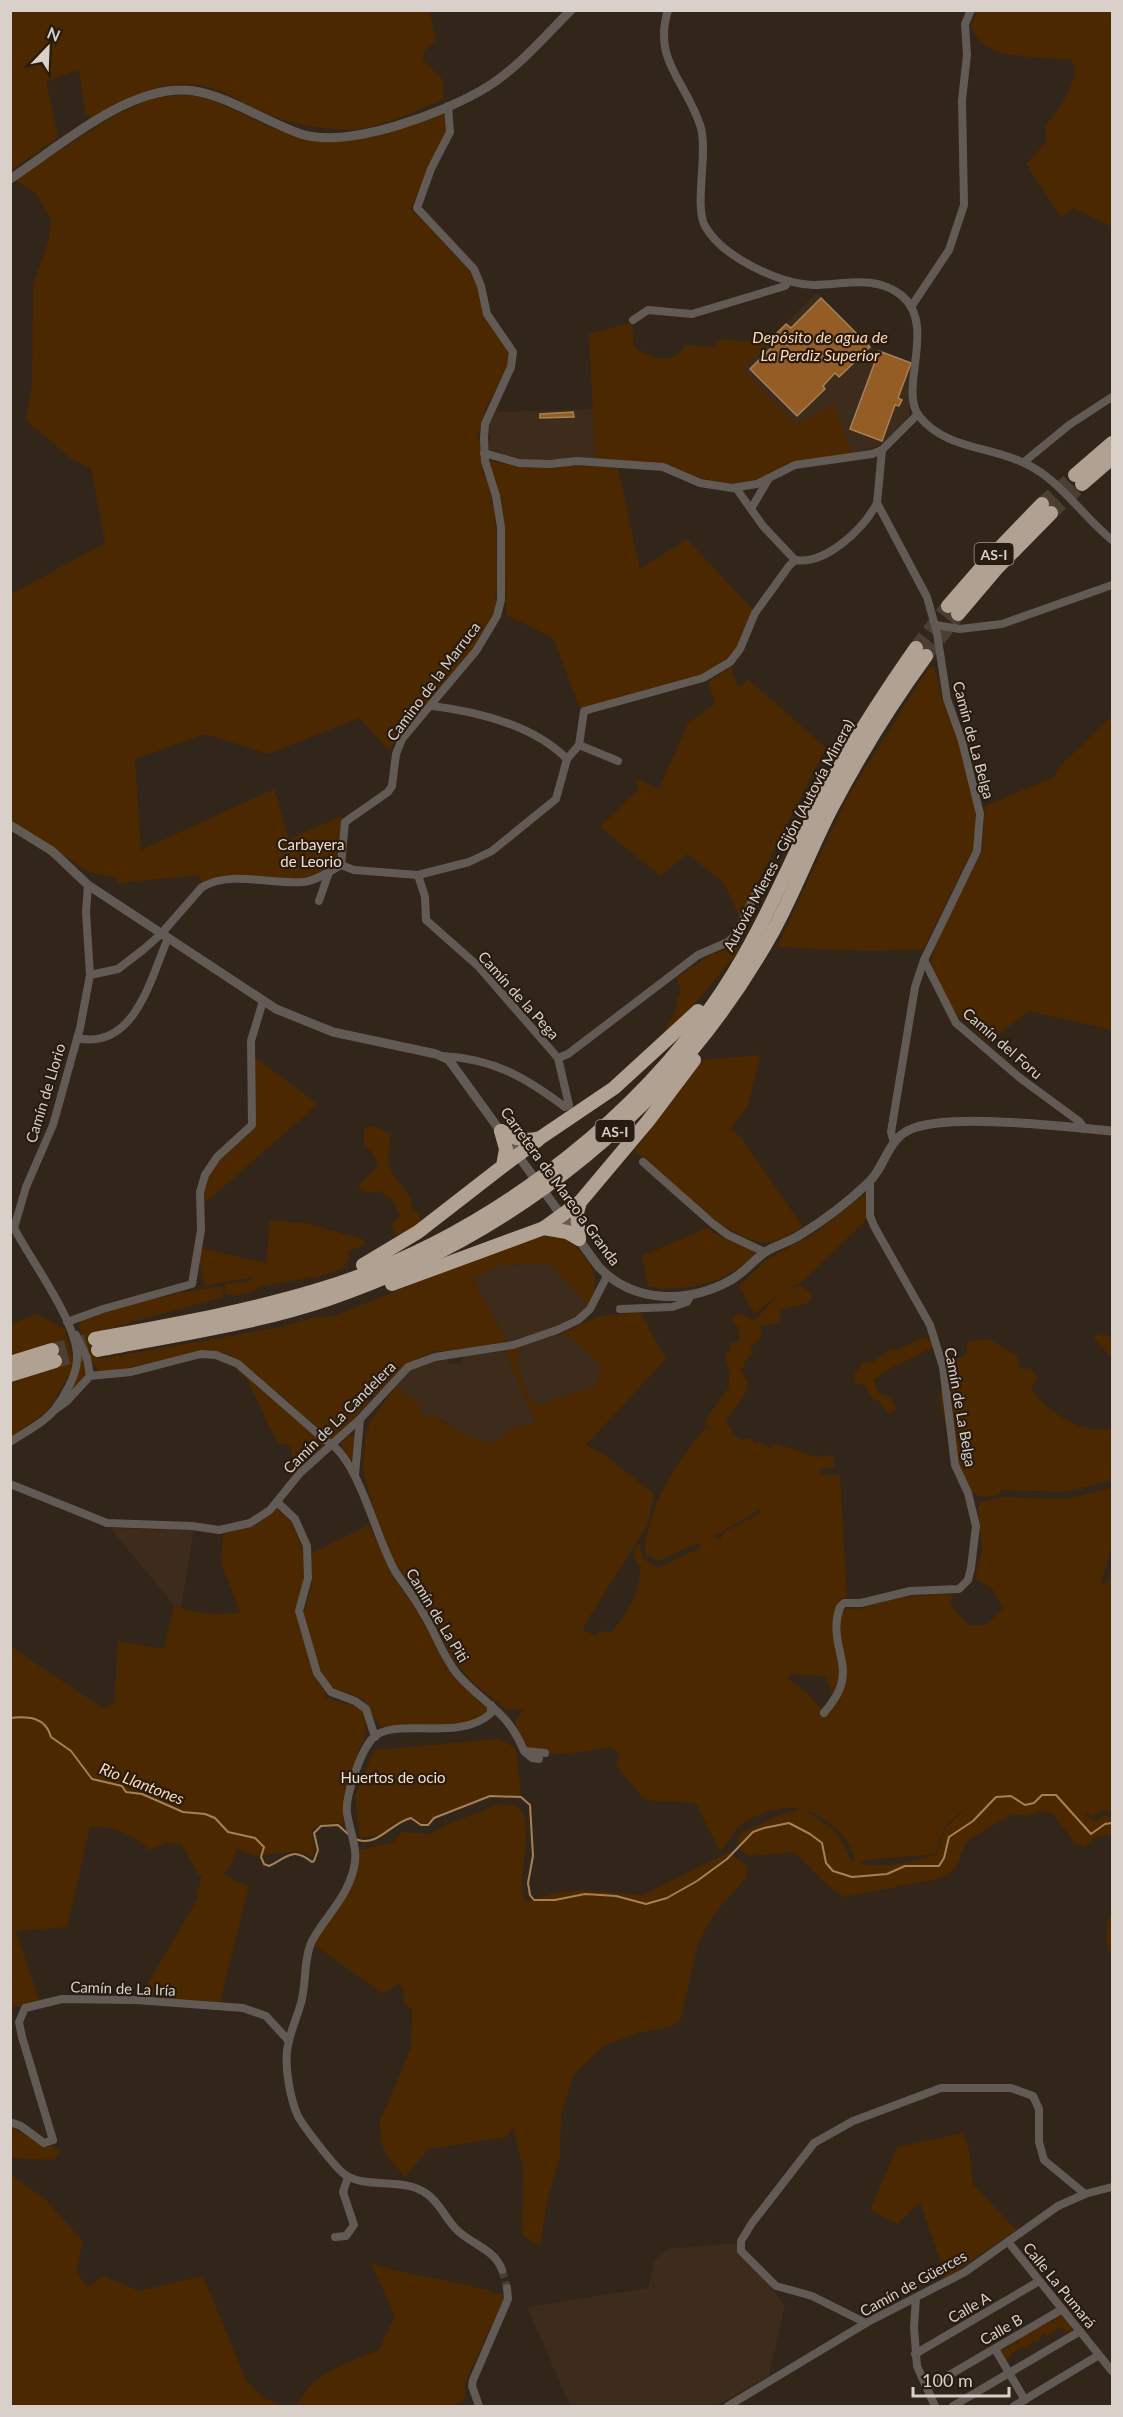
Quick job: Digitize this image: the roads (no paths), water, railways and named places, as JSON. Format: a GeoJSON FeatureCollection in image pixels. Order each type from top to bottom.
{"type":"FeatureCollection","features":[{"type":"Feature","properties":{"kind":"highway"},"geometry":{"type":"LineString","coordinates":[[1113,443],[1078,479],[1113,458]]}},
{"type":"Feature","properties":{"kind":"highway","name":"AS-I"},"geometry":{"type":"LineString","coordinates":[[952,610],[997,568],[1047,508]]}},
{"type":"Feature","properties":{"kind":"highway","name":"Autovía Mieres - Gijón (Autovía Minera)"},"geometry":{"type":"LineString","coordinates":[[97,1345],[325,1300],[386,1278],[432,1257],[511,1212],[567,1173],[637,1111],[686,1058],[732,997],[837,798],[921,652]]}},
{"type":"Feature","properties":{"kind":"highway"},"geometry":{"type":"LineString","coordinates":[[264,1311],[376,1259],[418,1232],[540,1138],[614,1088],[697,1013],[768,928]]}},
{"type":"Feature","properties":{"kind":"highway"},"geometry":{"type":"LineString","coordinates":[[264,1311],[326,1305],[388,1286],[544,1228],[580,1202],[648,1121],[705,1045],[755,970],[768,928]]}},
{"type":"Feature","properties":{"kind":"highway"},"geometry":{"type":"LineString","coordinates":[[501,1131],[515,1139],[526,1141],[540,1138]]}},
{"type":"Feature","properties":{"kind":"highway"},"geometry":{"type":"LineString","coordinates":[[501,1131],[506,1149],[503,1166]]}},
{"type":"Feature","properties":{"kind":"highway"},"geometry":{"type":"LineString","coordinates":[[579,1239],[577,1213],[580,1202]]}},
{"type":"Feature","properties":{"kind":"highway"},"geometry":{"type":"LineString","coordinates":[[544,1228],[567,1232],[579,1239]]}},
{"type":"Feature","properties":{"kind":"highway"},"geometry":{"type":"LineString","coordinates":[[10,1363],[54,1356],[10,1375]]}},
{"type":"Feature","properties":{"kind":"street"},"geometry":{"type":"LineString","coordinates":[[10,179],[108,113],[157,93],[182,90],[207,93],[273,124],[319,137],[346,137],[381,130],[448,106],[487,87],[516,64],[571,10]]}},
{"type":"Feature","properties":{"kind":"street"},"geometry":{"type":"LineString","coordinates":[[668,10],[662,35],[663,48],[688,95],[702,136],[702,217],[705,226],[732,254],[789,281],[812,285],[870,282],[883,285],[900,295],[911,306],[917,336],[914,402],[918,414],[943,437],[1024,462],[1041,472],[1113,540]]}},
{"type":"Feature","properties":{"kind":"street"},"geometry":{"type":"LineString","coordinates":[[911,306],[949,250],[964,205],[962,100],[967,56],[965,24],[971,10]]}},
{"type":"Feature","properties":{"kind":"street","name":"Camino de la Marruca"},"geometry":{"type":"LineString","coordinates":[[341,866],[345,822],[388,792],[399,744],[432,706],[490,630],[501,600],[499,509],[484,453],[485,424],[511,367],[513,352],[487,314],[482,286],[474,270],[417,208],[431,169],[450,132],[448,106]]}},
{"type":"Feature","properties":{"kind":"street"},"geometry":{"type":"LineString","coordinates":[[633,320],[648,310],[692,314],[785,286],[789,281]]}},
{"type":"Feature","properties":{"kind":"street"},"geometry":{"type":"LineString","coordinates":[[1024,462],[1069,425],[1113,397]]}},
{"type":"Feature","properties":{"kind":"street"},"geometry":{"type":"LineString","coordinates":[[484,453],[519,463],[550,464],[577,461],[654,466],[669,469],[700,483],[736,488],[769,478],[795,465],[872,454],[882,450],[918,414]]}},
{"type":"Feature","properties":{"kind":"street"},"geometry":{"type":"LineString","coordinates":[[736,488],[752,507],[763,526],[795,560],[810,562],[834,550],[870,515],[877,503],[882,450]]}},
{"type":"Feature","properties":{"kind":"street"},"geometry":{"type":"LineString","coordinates":[[752,507],[769,478]]}},
{"type":"Feature","properties":{"kind":"street","name":"Camín de La Belga"},"geometry":{"type":"LineString","coordinates":[[877,503],[927,597],[935,625],[947,699],[962,741],[978,804],[979,845],[924,960],[907,1027],[891,1132],[894,1143]]}},
{"type":"Feature","properties":{"kind":"street"},"geometry":{"type":"LineString","coordinates":[[77,1038],[109,1035],[134,1015],[165,936],[202,887],[208,883],[232,879],[305,882],[341,866],[354,870],[418,875],[469,862],[492,851],[556,799],[567,759],[579,745],[583,714],[587,709],[703,678],[730,662],[740,649],[755,613],[795,560]]}},
{"type":"Feature","properties":{"kind":"street"},"geometry":{"type":"LineString","coordinates":[[935,625],[960,629],[1002,624],[1113,585]]}},
{"type":"Feature","properties":{"kind":"street"},"geometry":{"type":"LineString","coordinates":[[432,706],[468,712],[503,722],[546,740],[567,759]]}},
{"type":"Feature","properties":{"kind":"street"},"geometry":{"type":"LineString","coordinates":[[579,745],[618,761]]}},
{"type":"Feature","properties":{"kind":"street"},"geometry":{"type":"LineString","coordinates":[[10,825],[52,851],[88,885],[263,1001],[304,1022],[333,1032],[449,1059]]}},
{"type":"Feature","properties":{"kind":"street"},"geometry":{"type":"LineString","coordinates":[[305,882],[317,888],[320,898],[330,872]]}},
{"type":"Feature","properties":{"kind":"street","name":"Camín de la Pega"},"geometry":{"type":"LineString","coordinates":[[418,875],[425,897],[426,920],[478,966],[558,1058],[570,1105],[565,1107],[531,1081],[513,1072],[468,1059],[449,1059]]}},
{"type":"Feature","properties":{"kind":"street","name":"Camín de Llorio"},"geometry":{"type":"LineString","coordinates":[[10,1442],[67,1401],[90,1376],[87,1358],[79,1338],[69,1325],[20,1238],[12,1229],[26,1187],[53,1125],[77,1038],[90,975],[86,912],[88,885]]}},
{"type":"Feature","properties":{"kind":"street"},"geometry":{"type":"LineString","coordinates":[[558,1058],[568,1054],[698,955],[728,942],[736,934],[755,895]]}},
{"type":"Feature","properties":{"kind":"street"},"geometry":{"type":"LineString","coordinates":[[90,975],[118,969],[165,936]]}},
{"type":"Feature","properties":{"kind":"street","name":"Camín del Foru"},"geometry":{"type":"LineString","coordinates":[[924,960],[956,1023],[1020,1078],[1080,1122],[1085,1129]]}},
{"type":"Feature","properties":{"kind":"street"},"geometry":{"type":"LineString","coordinates":[[69,1325],[103,1309],[192,1284],[201,1230],[200,1192],[205,1175],[217,1157],[252,1125],[251,1041],[263,1001]]}},
{"type":"Feature","properties":{"kind":"street","name":"Carretera de Mareo a Granda"},"geometry":{"type":"LineString","coordinates":[[449,1059],[607,1276],[640,1293],[660,1298],[691,1295],[733,1279],[765,1252],[810,1228],[870,1182],[894,1143],[907,1131],[938,1122],[1113,1131]]}},
{"type":"Feature","properties":{"kind":"street"},"geometry":{"type":"LineString","coordinates":[[643,1162],[728,1235],[765,1252]]}},
{"type":"Feature","properties":{"kind":"street","name":"Camín de La Belga"},"geometry":{"type":"LineString","coordinates":[[824,1713],[837,1695],[843,1680],[836,1629],[840,1607],[844,1603],[861,1603],[910,1591],[959,1589],[968,1580],[976,1541],[971,1502],[955,1465],[943,1366],[930,1325],[870,1216],[870,1182]]}},
{"type":"Feature","properties":{"kind":"street"},"geometry":{"type":"LineString","coordinates":[[12,1243],[20,1238]]}},
{"type":"Feature","properties":{"kind":"street","name":"Camín de La Candelera"},"geometry":{"type":"LineString","coordinates":[[10,1484],[99,1521],[114,1524],[192,1526],[219,1530],[234,1528],[261,1516],[278,1502],[300,1473],[360,1419],[400,1375],[421,1362],[536,1339],[578,1320],[590,1309],[607,1276]]}},
{"type":"Feature","properties":{"kind":"street"},"geometry":{"type":"LineString","coordinates":[[620,1309],[672,1307],[687,1302],[691,1295]]}},
{"type":"Feature","properties":{"kind":"street","name":"Camín de Llorio"},"geometry":{"type":"LineString","coordinates":[[54,1410],[74,1375],[78,1360],[69,1325]]}},
{"type":"Feature","properties":{"kind":"street","name":"Camín de La Piti"},"geometry":{"type":"LineString","coordinates":[[90,1376],[131,1372],[201,1354],[222,1356],[238,1364],[325,1440],[333,1444],[355,1475],[395,1571],[423,1613],[452,1667],[514,1728],[525,1751],[542,1756]]}},
{"type":"Feature","properties":{"kind":"street","name":"Camín de La Piti"},"geometry":{"type":"LineString","coordinates":[[355,1475],[360,1419]]}},
{"type":"Feature","properties":{"kind":"street"},"geometry":{"type":"LineString","coordinates":[[278,1502],[295,1519],[307,1546],[308,1578],[299,1611],[317,1673],[332,1692],[355,1701],[366,1709],[375,1737]]}},
{"type":"Feature","properties":{"kind":"street"},"geometry":{"type":"LineString","coordinates":[[491,1705],[491,1713],[485,1719],[463,1727],[393,1730],[375,1737],[365,1750],[349,1791],[347,1812],[355,1844],[356,1859],[349,1883],[309,1950],[300,2006],[289,2041],[286,2064],[296,2112],[343,2174],[410,2185],[428,2194],[454,2228],[495,2256],[502,2270]]}},
{"type":"Feature","properties":{"kind":"street","name":"Camín de La Iría"},"geometry":{"type":"LineString","coordinates":[[10,2122],[21,2126],[44,2143],[53,2140],[22,2037],[20,2022],[25,2008],[62,1999],[136,2000],[243,2007],[266,2016],[289,2041]]}},
{"type":"Feature","properties":{"kind":"street"},"geometry":{"type":"LineString","coordinates":[[867,2323],[812,2295],[776,2286],[741,2251],[741,2241],[752,2223],[814,2143],[853,2121],[932,2090],[1019,2089],[1033,2096],[1037,2103],[1039,2142],[1044,2160],[1085,2194]]}},
{"type":"Feature","properties":{"kind":"street"},"geometry":{"type":"LineString","coordinates":[[335,2237],[346,2235],[354,2225],[343,2192],[348,2176]]}},
{"type":"Feature","properties":{"kind":"street","name":"Camín de Güerces"},"geometry":{"type":"LineString","coordinates":[[728,2406],[867,2323],[965,2272],[1058,2206],[1085,2194],[1113,2187]]}},
{"type":"Feature","properties":{"kind":"street","name":"Calle La Pumará"},"geometry":{"type":"LineString","coordinates":[[1008,2243],[1113,2371]]}},
{"type":"Feature","properties":{"kind":"street","name":"Calle A"},"geometry":{"type":"LineString","coordinates":[[915,2354],[1036,2283]]}},
{"type":"Feature","properties":{"kind":"street"},"geometry":{"type":"LineString","coordinates":[[479,2406],[472,2386],[473,2380],[508,2299],[507,2288]]}},
{"type":"Feature","properties":{"kind":"street"},"geometry":{"type":"LineString","coordinates":[[916,2298],[915,2354],[917,2366],[935,2406]]}},
{"type":"Feature","properties":{"kind":"street","name":"Calle B"},"geometry":{"type":"LineString","coordinates":[[927,2388],[1059,2311]]}},
{"type":"Feature","properties":{"kind":"street"},"geometry":{"type":"LineString","coordinates":[[953,2406],[1077,2333]]}},
{"type":"Feature","properties":{"kind":"street"},"geometry":{"type":"LineString","coordinates":[[995,2349],[1025,2400]]}},
{"type":"Feature","properties":{"kind":"street"},"geometry":{"type":"LineString","coordinates":[[1014,2406],[1099,2355]]}},
{"type":"Feature","properties":{"kind":"water","name":"Depósito de agua de La Perdiz Superior"},"geometry":{"type":"Polygon","coordinates":[[[821,298],[870,347],[839,377],[835,373],[823,386],[825,389],[797,416],[750,369],[780,339],[776,334],[786,324],[791,328],[821,298]]]}},
{"type":"Feature","properties":{"kind":"water"},"geometry":{"type":"Polygon","coordinates":[[[879,351],[911,363],[898,398],[902,400],[899,406],[895,405],[882,441],[850,429],[879,351]]]}},
{"type":"Feature","properties":{"kind":"water"},"geometry":{"type":"Polygon","coordinates":[[[573,412],[574,417],[540,418],[540,414],[573,412]]]}},
{"type":"Feature","properties":{"kind":"waterway","name":"Rio Llantones"},"geometry":{"type":"LineString","coordinates":[[10,1718],[23,1717],[41,1722],[49,1730],[51,1737],[71,1751],[92,1779],[122,1786],[126,1792],[142,1794],[183,1812],[205,1814],[215,1818],[228,1832],[255,1838],[264,1847],[261,1857],[264,1864],[269,1866],[294,1854],[314,1861],[318,1850],[314,1833],[321,1826],[338,1825],[348,1834]]}},
{"type":"Feature","properties":{"kind":"waterway","name":"Rio Llantones"},"geometry":{"type":"LineString","coordinates":[[355,1839],[363,1841],[377,1838],[411,1818],[421,1825],[428,1825],[434,1818],[490,1796],[521,1797],[530,1805],[533,1856],[528,1883],[530,1895],[534,1900],[555,1900],[585,1894],[616,1896],[646,1904],[667,1898],[697,1881],[727,1859],[753,1832],[789,1823],[822,1843],[826,1863],[833,1871],[852,1877],[887,1874],[905,1866],[939,1866],[944,1858],[949,1837],[973,1821],[996,1797],[1011,1796],[1025,1805],[1034,1803],[1042,1795],[1056,1795],[1091,1834],[1105,1824],[1112,1823]]}},
{"type":"Feature","properties":{"kind":"tunnel"},"geometry":{"type":"LineString","coordinates":[[1042,504],[1075,475]]}},
{"type":"Feature","properties":{"kind":"tunnel"},"geometry":{"type":"LineString","coordinates":[[1051,513],[1082,484]]}},
{"type":"Feature","properties":{"kind":"tunnel"},"geometry":{"type":"LineString","coordinates":[[916,648],[948,606]]}},
{"type":"Feature","properties":{"kind":"tunnel"},"geometry":{"type":"LineString","coordinates":[[926,656],[958,614]]}},
{"type":"Feature","properties":{"kind":"tunnel"},"geometry":{"type":"LineString","coordinates":[[52,1350],[95,1339]]}},
{"type":"Feature","properties":{"kind":"tunnel"},"geometry":{"type":"LineString","coordinates":[[55,1361],[98,1350]]}},
{"type":"Feature","properties":{"kind":"tunnel"},"geometry":{"type":"LineString","coordinates":[[502,2270],[507,2288]]}},
{"type":"Feature","properties":{"kind":"park label","name":"Carbayera de Leorio"},"geometry":{"type":"Point","coordinates":[311,852]}},
{"type":"Feature","properties":{"kind":"park label","name":"Huertos de ocio"},"geometry":{"type":"Point","coordinates":[393,1777]}}]}
